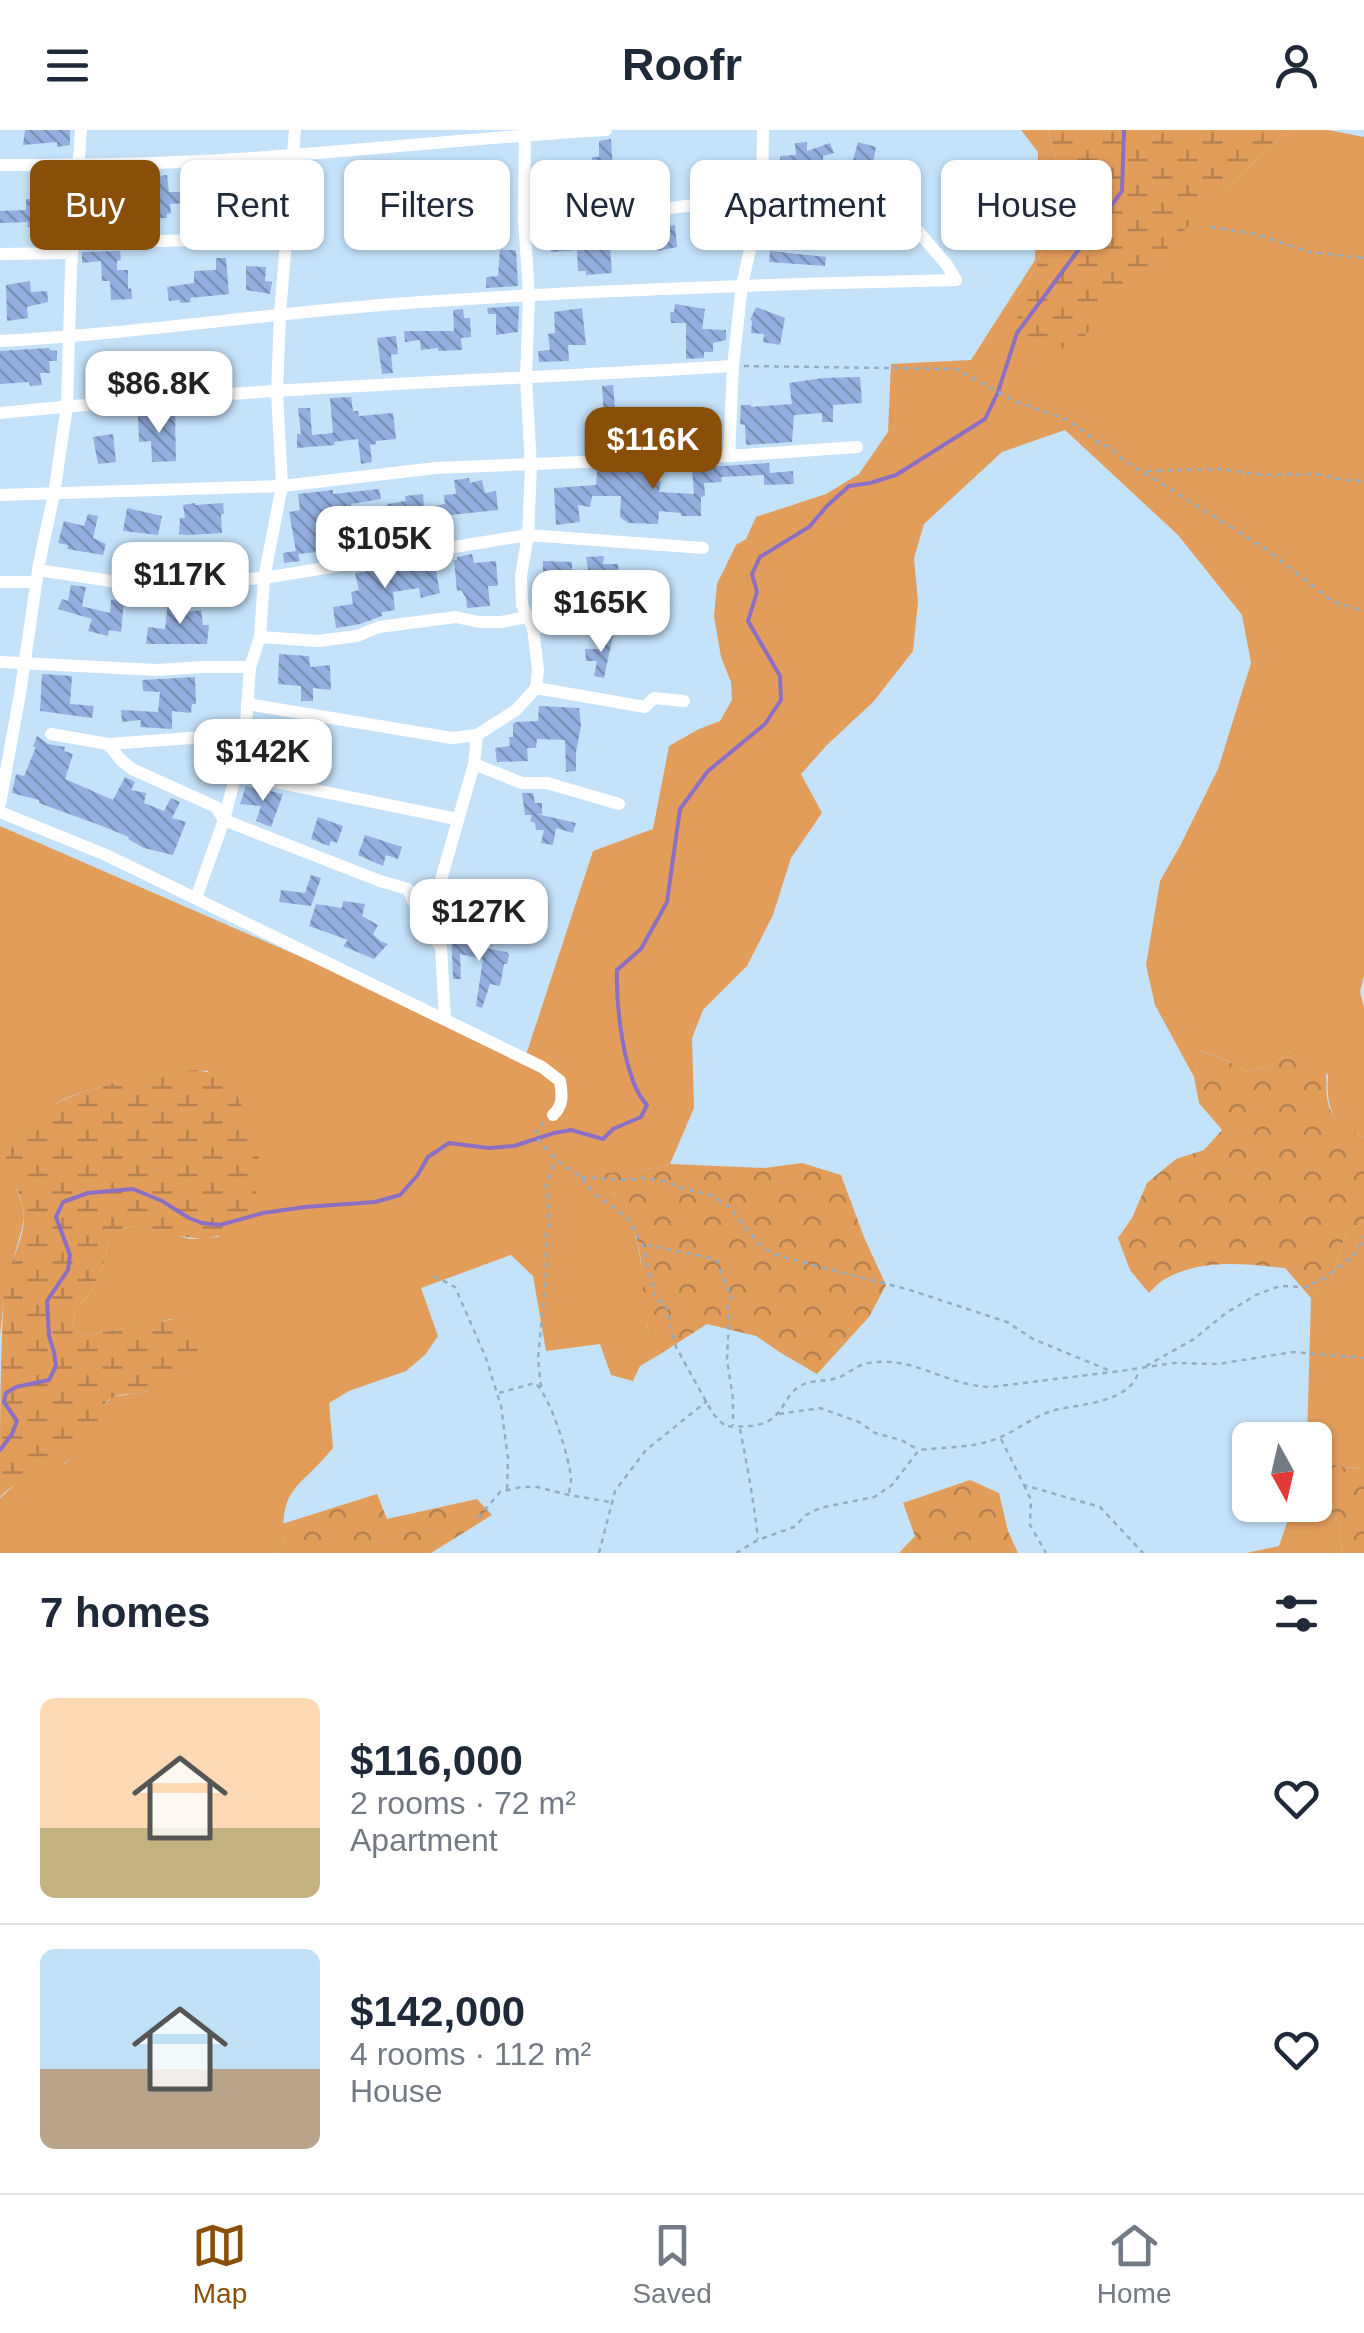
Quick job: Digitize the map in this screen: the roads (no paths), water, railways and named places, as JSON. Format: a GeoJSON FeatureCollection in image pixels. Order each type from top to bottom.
{"type":"FeatureCollection","features":[{"type":"Feature","properties":{"kind":"street"},"geometry":{"type":"LineString","coordinates":[[78,160],[81,130]]}},
{"type":"Feature","properties":{"kind":"street"},"geometry":{"type":"LineString","coordinates":[[293,160],[295,130]]}},
{"type":"Feature","properties":{"kind":"street"},"geometry":{"type":"LineString","coordinates":[[160,162],[525,132],[606,130]]}},
{"type":"Feature","properties":{"kind":"street"},"geometry":{"type":"LineString","coordinates":[[763,130],[763,160]]}},
{"type":"Feature","properties":{"kind":"street"},"geometry":{"type":"LineString","coordinates":[[247,704],[452,738],[477,735],[516,710],[536,688],[538,670],[530,622],[522,604],[521,576],[532,466],[526,378],[530,294],[524,220],[525,132]]}},
{"type":"Feature","properties":{"kind":"street"},"geometry":{"type":"LineString","coordinates":[[0,164],[30,164]]}},
{"type":"Feature","properties":{"kind":"street"},"geometry":{"type":"LineString","coordinates":[[524,220],[690,206]]}},
{"type":"Feature","properties":{"kind":"street"},"geometry":{"type":"LineString","coordinates":[[0,341],[69,338],[280,314],[530,294],[956,280],[921,235]]}},
{"type":"Feature","properties":{"kind":"street"},"geometry":{"type":"LineString","coordinates":[[0,254],[49,250]]}},
{"type":"Feature","properties":{"kind":"street"},"geometry":{"type":"LineString","coordinates":[[73,250],[68,406],[0,808],[106,854],[552,1073],[560,1081],[562,1101],[554,1115]]}},
{"type":"Feature","properties":{"kind":"street"},"geometry":{"type":"LineString","coordinates":[[196,898],[224,820],[244,738],[250,667],[260,637],[264,578],[282,486],[277,392],[286,250]]}},
{"type":"Feature","properties":{"kind":"street"},"geometry":{"type":"LineString","coordinates":[[729,456],[733,366],[750,250]]}},
{"type":"Feature","properties":{"kind":"street"},"geometry":{"type":"LineString","coordinates":[[0,413],[277,392],[733,366]]}},
{"type":"Feature","properties":{"kind":"street"},"geometry":{"type":"LineString","coordinates":[[0,495],[282,486],[436,468],[858,447]]}},
{"type":"Feature","properties":{"kind":"street"},"geometry":{"type":"LineString","coordinates":[[0,582],[37,576],[138,585],[264,578],[528,535],[703,548]]}},
{"type":"Feature","properties":{"kind":"street"},"geometry":{"type":"LineString","coordinates":[[260,637],[318,642],[456,617],[479,622],[652,623]]}},
{"type":"Feature","properties":{"kind":"street"},"geometry":{"type":"LineString","coordinates":[[0,662],[157,670],[250,667]]}},
{"type":"Feature","properties":{"kind":"street"},"geometry":{"type":"LineString","coordinates":[[536,688],[645,707],[654,698],[684,701]]}},
{"type":"Feature","properties":{"kind":"street"},"geometry":{"type":"LineString","coordinates":[[51,734],[108,744],[244,738]]}},
{"type":"Feature","properties":{"kind":"street"},"geometry":{"type":"LineString","coordinates":[[412,899],[434,894],[441,880],[474,764],[477,735]]}},
{"type":"Feature","properties":{"kind":"street"},"geometry":{"type":"LineString","coordinates":[[108,744],[132,769],[216,807],[224,820],[408,890],[426,929],[441,947],[445,1019]]}},
{"type":"Feature","properties":{"kind":"street"},"geometry":{"type":"LineString","coordinates":[[474,764],[522,782],[547,783],[620,804]]}},
{"type":"Feature","properties":{"kind":"street"},"geometry":{"type":"LineString","coordinates":[[236,774],[457,820]]}},
{"type":"Feature","properties":{"kind":"waterway"},"geometry":{"type":"LineString","coordinates":[[0,1450],[17,1421],[4,1402],[6,1393],[49,1380],[56,1366],[47,1301],[68,1270],[70,1255],[56,1217],[63,1202],[88,1193],[133,1189],[189,1218],[220,1225],[263,1213],[375,1202],[400,1195],[428,1157],[449,1143],[489,1148],[514,1146],[571,1130],[603,1139],[613,1129],[641,1117],[647,1105],[627,1060],[617,970],[641,949],[667,902],[680,809],[708,771],[765,724],[781,700],[780,676],[748,621],[757,592],[752,574],[760,557],[809,527],[849,486],[896,475],[985,419],[1017,333],[1122,191],[1124,130]]}}]}
